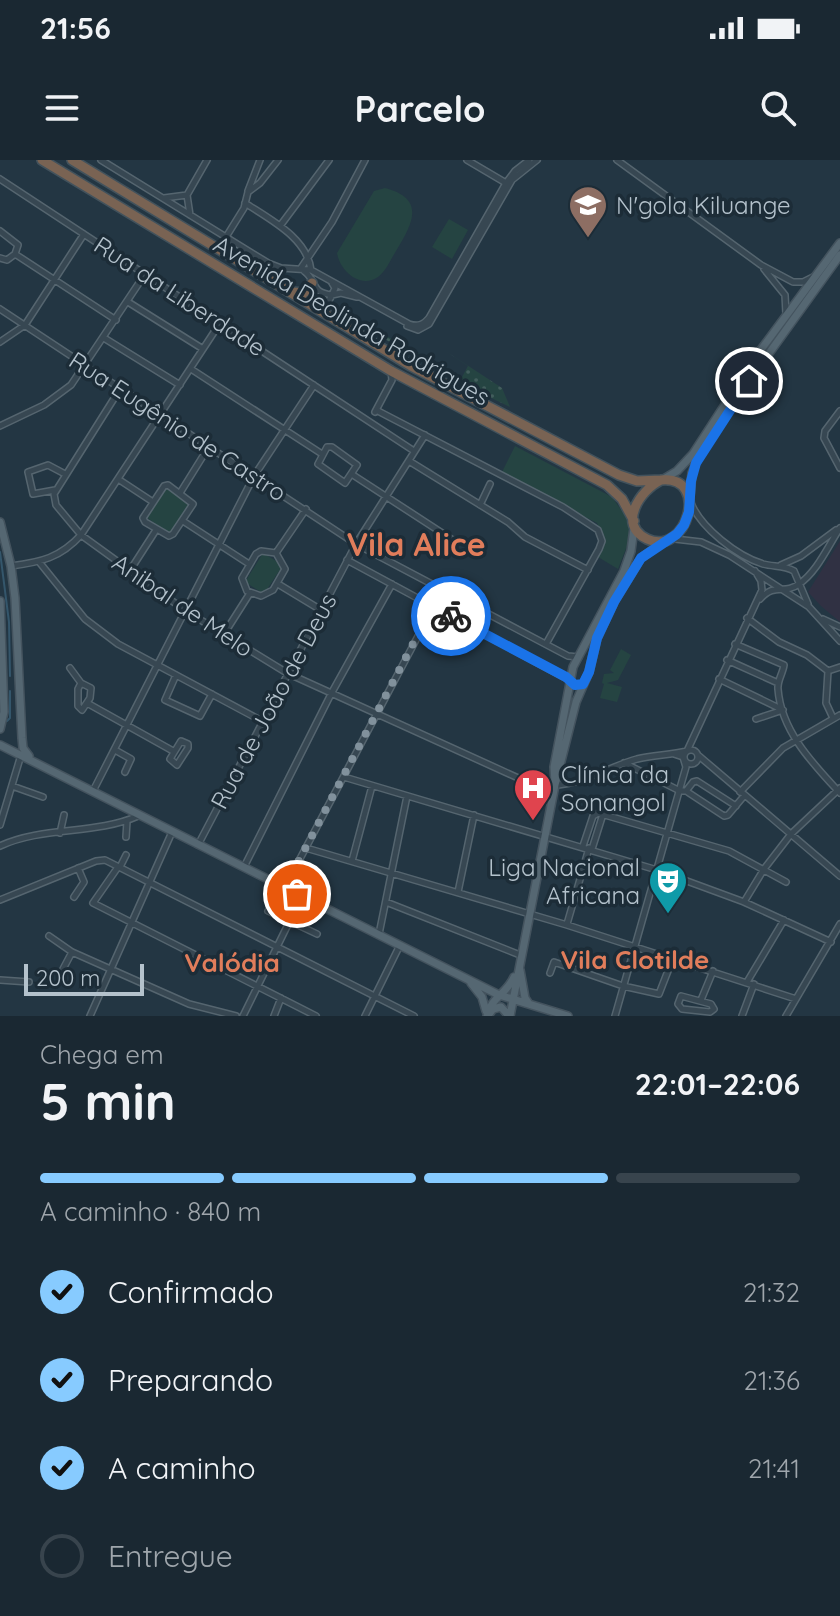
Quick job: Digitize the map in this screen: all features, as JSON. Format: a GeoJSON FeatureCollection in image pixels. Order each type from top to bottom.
{"type":"FeatureCollection","features":[{"type":"Feature","properties":{"kind":"highway","name":"Avenida Deolinda Rodrigues"},"geometry":{"type":"LineString","coordinates":[[72,160],[411,366],[619,475],[637,481],[661,480]]}},
{"type":"Feature","properties":{"kind":"highway","name":"Avenida Deolinda Rodrigues"},"geometry":{"type":"LineString","coordinates":[[47,162],[395,376],[607,485],[622,499],[634,521]]}},
{"type":"Feature","properties":{"kind":"highway"},"geometry":{"type":"LineString","coordinates":[[279,287],[301,293],[312,283]]}},
{"type":"Feature","properties":{"kind":"highway"},"geometry":{"type":"LineString","coordinates":[[661,480],[677,483],[690,498],[684,525],[666,540],[653,541],[638,531],[634,508],[647,488],[661,480]]}},
{"type":"Feature","properties":{"kind":"main road"},"geometry":{"type":"LineString","coordinates":[[661,480],[677,471],[690,458],[730,395],[840,243]]}},
{"type":"Feature","properties":{"kind":"main road"},"geometry":{"type":"LineString","coordinates":[[690,498],[692,473],[698,458],[840,255]]}},
{"type":"Feature","properties":{"kind":"main road"},"geometry":{"type":"LineString","coordinates":[[555,785],[553,772],[571,681],[579,657],[628,560],[634,538],[634,521]]}},
{"type":"Feature","properties":{"kind":"main road"},"geometry":{"type":"LineString","coordinates":[[0,522],[11,566],[16,611],[18,684],[25,756]]}},
{"type":"Feature","properties":{"kind":"main road"},"geometry":{"type":"LineString","coordinates":[[510,1016],[555,785],[576,702],[587,679],[603,623],[614,602],[641,558],[666,540]]}},
{"type":"Feature","properties":{"kind":"main road"},"geometry":{"type":"LineString","coordinates":[[0,601],[4,684],[3,723],[0,729]]}},
{"type":"Feature","properties":{"kind":"main road"},"geometry":{"type":"LineString","coordinates":[[579,657],[588,655],[591,664]]}},
{"type":"Feature","properties":{"kind":"main road"},"geometry":{"type":"LineString","coordinates":[[571,681],[578,686],[587,679]]}},
{"type":"Feature","properties":{"kind":"main road"},"geometry":{"type":"LineString","coordinates":[[4,684],[18,684]]}},
{"type":"Feature","properties":{"kind":"main road"},"geometry":{"type":"LineString","coordinates":[[0,742],[93,792],[499,995],[563,1015]]}},
{"type":"Feature","properties":{"kind":"main road"},"geometry":{"type":"LineString","coordinates":[[487,1016],[490,1004],[510,987],[519,964]]}},
{"type":"Feature","properties":{"kind":"main road"},"geometry":{"type":"LineString","coordinates":[[519,964],[526,1000],[533,1007]]}},
{"type":"Feature","properties":{"kind":"main road"},"geometry":{"type":"LineString","coordinates":[[464,977],[480,994],[487,1016]]}},
{"type":"Feature","properties":{"kind":"main road"},"geometry":{"type":"LineString","coordinates":[[499,995],[507,1002],[510,1016]]}},
{"type":"Feature","properties":{"kind":"main road"},"geometry":{"type":"LineString","coordinates":[[487,1016],[497,1007],[504,1008],[510,1016]]}},
{"type":"Feature","properties":{"kind":"main road"},"geometry":{"type":"LineString","coordinates":[[510,1016],[520,1009],[533,1007]]}},
{"type":"Feature","properties":{"kind":"street"},"geometry":{"type":"LineString","coordinates":[[101,160],[275,266],[311,270],[409,324],[423,324],[506,183],[529,160]]}},
{"type":"Feature","properties":{"kind":"street"},"geometry":{"type":"LineString","coordinates":[[190,215],[187,195],[207,160]]}},
{"type":"Feature","properties":{"kind":"street"},"geometry":{"type":"LineString","coordinates":[[226,237],[245,203],[260,160]]}},
{"type":"Feature","properties":{"kind":"street"},"geometry":{"type":"LineString","coordinates":[[248,192],[260,183],[278,160]]}},
{"type":"Feature","properties":{"kind":"street"},"geometry":{"type":"LineString","coordinates":[[280,226],[329,160]]}},
{"type":"Feature","properties":{"kind":"street"},"geometry":{"type":"LineString","coordinates":[[298,269],[307,263],[309,254],[332,222],[365,160]]}},
{"type":"Feature","properties":{"kind":"street"},"geometry":{"type":"LineString","coordinates":[[467,160],[506,183]]}},
{"type":"Feature","properties":{"kind":"street"},"geometry":{"type":"LineString","coordinates":[[298,269],[309,274],[320,292],[353,295],[412,329],[426,328],[509,184],[537,160]]}},
{"type":"Feature","properties":{"kind":"street"},"geometry":{"type":"LineString","coordinates":[[617,160],[761,265],[793,282],[803,282],[818,274]]}},
{"type":"Feature","properties":{"kind":"street","name":"Rua da Liberdade"},"geometry":{"type":"LineString","coordinates":[[0,179],[414,451]]}},
{"type":"Feature","properties":{"kind":"street"},"geometry":{"type":"LineString","coordinates":[[162,198],[187,195]]}},
{"type":"Feature","properties":{"kind":"street"},"geometry":{"type":"LineString","coordinates":[[245,203],[280,226],[309,254],[311,270]]}},
{"type":"Feature","properties":{"kind":"street"},"geometry":{"type":"LineString","coordinates":[[0,231],[18,245],[15,254],[7,260],[0,258]]}},
{"type":"Feature","properties":{"kind":"street"},"geometry":{"type":"LineString","coordinates":[[0,342],[25,325],[84,234]]}},
{"type":"Feature","properties":{"kind":"street"},"geometry":{"type":"LineString","coordinates":[[15,254],[116,320]]}},
{"type":"Feature","properties":{"kind":"street"},"geometry":{"type":"LineString","coordinates":[[761,265],[785,295],[786,317]]}},
{"type":"Feature","properties":{"kind":"street"},"geometry":{"type":"LineString","coordinates":[[0,426],[54,399],[71,385],[145,274]]}},
{"type":"Feature","properties":{"kind":"street"},"geometry":{"type":"LineString","coordinates":[[326,278],[335,288],[327,304],[328,311],[349,329]]}},
{"type":"Feature","properties":{"kind":"street"},"geometry":{"type":"LineString","coordinates":[[312,283],[316,279],[326,278]]}},
{"type":"Feature","properties":{"kind":"street"},"geometry":{"type":"LineString","coordinates":[[128,302],[203,349]]}},
{"type":"Feature","properties":{"kind":"street","name":"Rua Eugênio de Castro"},"geometry":{"type":"LineString","coordinates":[[0,309],[356,544],[568,656],[579,657]]}},
{"type":"Feature","properties":{"kind":"street"},"geometry":{"type":"LineString","coordinates":[[11,566],[40,563],[68,549],[81,535],[220,323]]}},
{"type":"Feature","properties":{"kind":"street"},"geometry":{"type":"LineString","coordinates":[[104,338],[180,385]]}},
{"type":"Feature","properties":{"kind":"street"},"geometry":{"type":"LineString","coordinates":[[191,369],[322,454]]}},
{"type":"Feature","properties":{"kind":"street"},"geometry":{"type":"LineString","coordinates":[[360,413],[368,415],[375,411],[395,376]]}},
{"type":"Feature","properties":{"kind":"street"},"geometry":{"type":"LineString","coordinates":[[93,792],[254,476],[314,385]]}},
{"type":"Feature","properties":{"kind":"street"},"geometry":{"type":"LineString","coordinates":[[65,474],[48,465],[28,472],[33,494],[56,490],[120,389]]}},
{"type":"Feature","properties":{"kind":"street"},"geometry":{"type":"LineString","coordinates":[[375,411],[376,424]]}},
{"type":"Feature","properties":{"kind":"street"},"geometry":{"type":"LineString","coordinates":[[375,411],[596,527],[602,541],[546,644]]}},
{"type":"Feature","properties":{"kind":"street"},"geometry":{"type":"LineString","coordinates":[[840,411],[825,431],[824,438],[840,468]]}},
{"type":"Feature","properties":{"kind":"street","name":"Rua de João de Deus"},"geometry":{"type":"LineString","coordinates":[[198,845],[347,560],[425,435]]}},
{"type":"Feature","properties":{"kind":"street"},"geometry":{"type":"LineString","coordinates":[[329,447],[344,455],[357,465],[353,475],[342,482],[319,466],[317,463],[322,454],[329,447]]}},
{"type":"Feature","properties":{"kind":"street"},"geometry":{"type":"LineString","coordinates":[[180,493],[208,448]]}},
{"type":"Feature","properties":{"kind":"street"},"geometry":{"type":"LineString","coordinates":[[409,461],[520,533],[588,570]]}},
{"type":"Feature","properties":{"kind":"street"},"geometry":{"type":"LineString","coordinates":[[353,475],[456,542]]}},
{"type":"Feature","properties":{"kind":"street"},"geometry":{"type":"LineString","coordinates":[[118,479],[153,502]]}},
{"type":"Feature","properties":{"kind":"street"},"geometry":{"type":"LineString","coordinates":[[480,505],[490,484]]}},
{"type":"Feature","properties":{"kind":"street"},"geometry":{"type":"LineString","coordinates":[[166,486],[180,493],[193,504],[171,536],[156,530],[144,520],[166,486]]}},
{"type":"Feature","properties":{"kind":"street","name":"Anibal de Melo"},"geometry":{"type":"LineString","coordinates":[[56,490],[56,505],[81,535],[186,611],[287,673],[521,780],[555,785]]}},
{"type":"Feature","properties":{"kind":"street"},"geometry":{"type":"LineString","coordinates":[[690,498],[700,520],[715,535],[759,563],[792,569],[801,583],[809,607]]}},
{"type":"Feature","properties":{"kind":"street"},"geometry":{"type":"LineString","coordinates":[[276,553],[306,509]]}},
{"type":"Feature","properties":{"kind":"street"},"geometry":{"type":"LineString","coordinates":[[183,521],[249,564]]}},
{"type":"Feature","properties":{"kind":"street"},"geometry":{"type":"LineString","coordinates":[[779,566],[801,556],[840,527]]}},
{"type":"Feature","properties":{"kind":"street"},"geometry":{"type":"LineString","coordinates":[[754,606],[769,590],[791,588],[801,583],[813,570],[840,527]]}},
{"type":"Feature","properties":{"kind":"street"},"geometry":{"type":"LineString","coordinates":[[129,572],[156,530]]}},
{"type":"Feature","properties":{"kind":"street"},"geometry":{"type":"LineString","coordinates":[[666,540],[685,539],[705,543],[755,571],[809,607],[840,638]]}},
{"type":"Feature","properties":{"kind":"street"},"geometry":{"type":"LineString","coordinates":[[261,551],[276,553],[285,569],[278,584],[267,595],[250,593],[244,588],[242,578],[249,564],[261,551]]}},
{"type":"Feature","properties":{"kind":"street"},"geometry":{"type":"LineString","coordinates":[[347,560],[571,681]]}},
{"type":"Feature","properties":{"kind":"street"},"geometry":{"type":"LineString","coordinates":[[40,563],[85,619],[118,644],[262,721]]}},
{"type":"Feature","properties":{"kind":"street"},"geometry":{"type":"LineString","coordinates":[[683,791],[687,751],[762,587],[755,571]]}},
{"type":"Feature","properties":{"kind":"street"},"geometry":{"type":"LineString","coordinates":[[278,584],[321,610]]}},
{"type":"Feature","properties":{"kind":"street"},"geometry":{"type":"LineString","coordinates":[[244,867],[331,694],[392,584]]}},
{"type":"Feature","properties":{"kind":"street"},"geometry":{"type":"LineString","coordinates":[[285,887],[434,607],[438,587]]}},
{"type":"Feature","properties":{"kind":"street"},"geometry":{"type":"LineString","coordinates":[[224,634],[250,593]]}},
{"type":"Feature","properties":{"kind":"street"},"geometry":{"type":"LineString","coordinates":[[434,607],[448,593]]}},
{"type":"Feature","properties":{"kind":"street"},"geometry":{"type":"LineString","coordinates":[[747,618],[779,642],[807,655],[828,671]]}},
{"type":"Feature","properties":{"kind":"street"},"geometry":{"type":"LineString","coordinates":[[823,619],[840,627]]}},
{"type":"Feature","properties":{"kind":"street"},"geometry":{"type":"LineString","coordinates":[[735,644],[784,665],[778,683],[781,710],[814,765],[839,791],[791,834],[744,902]]}},
{"type":"Feature","properties":{"kind":"street"},"geometry":{"type":"LineString","coordinates":[[727,660],[778,683]]}},
{"type":"Feature","properties":{"kind":"street"},"geometry":{"type":"LineString","coordinates":[[828,671],[840,667]]}},
{"type":"Feature","properties":{"kind":"street"},"geometry":{"type":"LineString","coordinates":[[70,668],[81,683],[91,688],[83,709],[78,708],[81,683]]}},
{"type":"Feature","properties":{"kind":"street"},"geometry":{"type":"LineString","coordinates":[[828,671],[826,703],[833,718]]}},
{"type":"Feature","properties":{"kind":"street"},"geometry":{"type":"LineString","coordinates":[[176,675],[165,700],[200,716],[212,694]]}},
{"type":"Feature","properties":{"kind":"street"},"geometry":{"type":"LineString","coordinates":[[719,679],[781,710]]}},
{"type":"Feature","properties":{"kind":"street"},"geometry":{"type":"LineString","coordinates":[[87,703],[173,751]]}},
{"type":"Feature","properties":{"kind":"street"},"geometry":{"type":"LineString","coordinates":[[756,719],[781,710]]}},
{"type":"Feature","properties":{"kind":"street"},"geometry":{"type":"LineString","coordinates":[[624,763],[726,816],[769,760],[796,739],[840,715]]}},
{"type":"Feature","properties":{"kind":"street"},"geometry":{"type":"LineString","coordinates":[[682,783],[698,755],[696,736]]}},
{"type":"Feature","properties":{"kind":"street"},"geometry":{"type":"LineString","coordinates":[[181,741],[188,745],[178,765],[170,761],[173,751],[181,741]]}},
{"type":"Feature","properties":{"kind":"street"},"geometry":{"type":"LineString","coordinates":[[115,750],[131,759],[125,772]]}},
{"type":"Feature","properties":{"kind":"street"},"geometry":{"type":"LineString","coordinates":[[555,785],[592,778],[624,763],[650,756],[694,750],[712,770],[840,876]]}},
{"type":"Feature","properties":{"kind":"street"},"geometry":{"type":"LineString","coordinates":[[673,754],[712,770]]}},
{"type":"Feature","properties":{"kind":"street"},"geometry":{"type":"LineString","coordinates":[[0,825],[25,756]]}},
{"type":"Feature","properties":{"kind":"street"},"geometry":{"type":"LineString","coordinates":[[344,777],[657,870],[744,902],[831,942]]}},
{"type":"Feature","properties":{"kind":"street"},"geometry":{"type":"LineString","coordinates":[[615,1016],[667,833],[683,791],[697,781],[736,806]]}},
{"type":"Feature","properties":{"kind":"street"},"geometry":{"type":"LineString","coordinates":[[12,786],[43,797]]}},
{"type":"Feature","properties":{"kind":"street"},"geometry":{"type":"LineString","coordinates":[[352,861],[372,786]]}},
{"type":"Feature","properties":{"kind":"street"},"geometry":{"type":"LineString","coordinates":[[379,934],[407,796]]}},
{"type":"Feature","properties":{"kind":"street"},"geometry":{"type":"LineString","coordinates":[[0,800],[8,802]]}},
{"type":"Feature","properties":{"kind":"street"},"geometry":{"type":"LineString","coordinates":[[567,925],[588,848],[593,816],[597,812],[729,851],[786,882]]}},
{"type":"Feature","properties":{"kind":"street"},"geometry":{"type":"LineString","coordinates":[[588,848],[603,814]]}},
{"type":"Feature","properties":{"kind":"street"},"geometry":{"type":"LineString","coordinates":[[60,833],[64,815]]}},
{"type":"Feature","properties":{"kind":"street"},"geometry":{"type":"LineString","coordinates":[[0,846],[127,821],[139,815]]}},
{"type":"Feature","properties":{"kind":"street"},"geometry":{"type":"LineString","coordinates":[[458,892],[474,815]]}},
{"type":"Feature","properties":{"kind":"street"},"geometry":{"type":"LineString","coordinates":[[126,837],[127,821]]}},
{"type":"Feature","properties":{"kind":"street"},"geometry":{"type":"LineString","coordinates":[[90,1016],[172,832]]}},
{"type":"Feature","properties":{"kind":"street"},"geometry":{"type":"LineString","coordinates":[[306,848],[567,925],[796,999]]}},
{"type":"Feature","properties":{"kind":"street"},"geometry":{"type":"LineString","coordinates":[[126,855],[93,903],[316,1016]]}},
{"type":"Feature","properties":{"kind":"street"},"geometry":{"type":"LineString","coordinates":[[0,900],[102,859],[414,1016]]}},
{"type":"Feature","properties":{"kind":"street"},"geometry":{"type":"LineString","coordinates":[[74,897],[84,882],[78,868]]}},
{"type":"Feature","properties":{"kind":"street"},"geometry":{"type":"LineString","coordinates":[[243,1016],[302,896]]}},
{"type":"Feature","properties":{"kind":"street"},"geometry":{"type":"LineString","coordinates":[[384,901],[520,955]]}},
{"type":"Feature","properties":{"kind":"street"},"geometry":{"type":"LineString","coordinates":[[268,911],[317,934]]}},
{"type":"Feature","properties":{"kind":"street"},"geometry":{"type":"LineString","coordinates":[[742,1016],[750,983],[784,920]]}},
{"type":"Feature","properties":{"kind":"street"},"geometry":{"type":"LineString","coordinates":[[786,1016],[840,924]]}},
{"type":"Feature","properties":{"kind":"street"},"geometry":{"type":"LineString","coordinates":[[49,936],[72,952],[189,1004],[236,1016]]}},
{"type":"Feature","properties":{"kind":"street"},"geometry":{"type":"LineString","coordinates":[[365,1016],[400,944]]}},
{"type":"Feature","properties":{"kind":"street"},"geometry":{"type":"LineString","coordinates":[[63,969],[72,952]]}},
{"type":"Feature","properties":{"kind":"street"},"geometry":{"type":"LineString","coordinates":[[550,973],[554,962],[623,986],[661,993],[673,958]]}},
{"type":"Feature","properties":{"kind":"street"},"geometry":{"type":"LineString","coordinates":[[701,1000],[713,971]]}},
{"type":"Feature","properties":{"kind":"street"},"geometry":{"type":"LineString","coordinates":[[0,980],[29,982]]}},
{"type":"Feature","properties":{"kind":"street"},"geometry":{"type":"LineString","coordinates":[[681,996],[701,1000],[714,1005],[712,1011],[682,1009],[678,1004],[681,996]]}},
{"type":"Feature","properties":{"kind":"street"},"geometry":{"type":"LineString","coordinates":[[274,1016],[281,998]]}},
{"type":"Feature","properties":{"kind":"shaded area"},"geometry":{"type":"Polygon","coordinates":[[[840,541],[840,622],[808,592],[840,541]]]}},
{"type":"Feature","properties":{"kind":"green space"},"geometry":{"type":"Polygon","coordinates":[[[385,188],[398,193],[411,205],[411,222],[381,274],[364,281],[347,272],[337,253],[374,191],[385,188]]]}},
{"type":"Feature","properties":{"kind":"green space"},"geometry":{"type":"Polygon","coordinates":[[[449,219],[468,230],[452,259],[432,247],[449,219]]]}},
{"type":"Feature","properties":{"kind":"green space"},"geometry":{"type":"Polygon","coordinates":[[[379,332],[462,377],[468,366],[444,350],[502,388],[510,407],[444,369],[441,372],[378,335],[379,332]]]}},
{"type":"Feature","properties":{"kind":"green space"},"geometry":{"type":"Polygon","coordinates":[[[515,446],[612,497],[627,518],[631,536],[618,569],[598,557],[605,541],[597,523],[501,474],[515,446]]]}},
{"type":"Feature","properties":{"kind":"green space"},"geometry":{"type":"Polygon","coordinates":[[[167,488],[191,504],[170,534],[146,517],[167,488]]]}},
{"type":"Feature","properties":{"kind":"green space"},"geometry":{"type":"Polygon","coordinates":[[[263,553],[283,565],[264,594],[245,582],[263,553]]]}},
{"type":"Feature","properties":{"kind":"green space"},"geometry":{"type":"Polygon","coordinates":[[[621,649],[631,655],[618,680],[607,683],[622,687],[617,702],[600,698],[604,674],[614,673],[610,670],[621,649]]]}},
{"type":"Feature","properties":{"kind":"waterway"},"geometry":{"type":"LineString","coordinates":[[0,552],[9,622],[10,676]]}},
{"type":"Feature","properties":{"kind":"waterway"},"geometry":{"type":"LineString","coordinates":[[7,721],[10,718],[10,691]]}},
{"type":"Feature","properties":{"kind":"way so far"},"geometry":{"type":"LineString","coordinates":[[297,894],[285,887],[425,621],[434,606],[451,616]]}},
{"type":"Feature","properties":{"kind":"place","name":"N'gola Kiluange"},"geometry":{"type":"Point","coordinates":[588,239]}},
{"type":"Feature","properties":{"kind":"place","name":"Clínica da Sonangol"},"geometry":{"type":"Point","coordinates":[533,822]}},
{"type":"Feature","properties":{"kind":"place","name":"Liga Nacional Africana"},"geometry":{"type":"Point","coordinates":[668,915]}},
{"type":"Feature","properties":{"kind":"district","name":"Vila Alice"},"geometry":{"type":"Point","coordinates":[416,544]}},
{"type":"Feature","properties":{"kind":"district","name":"Vila Clotilde"},"geometry":{"type":"Point","coordinates":[635,959]}},
{"type":"Feature","properties":{"kind":"district","name":"Valódia"},"geometry":{"type":"Point","coordinates":[232,962]}},
{"type":"Feature","properties":{"kind":"route"},"geometry":{"type":"LineString","coordinates":[[451,616],[566,677],[575,685],[583,684],[597,638],[614,602],[641,558],[677,534],[684,525],[689,512],[692,473],[696,463],[749,381]]}}]}
